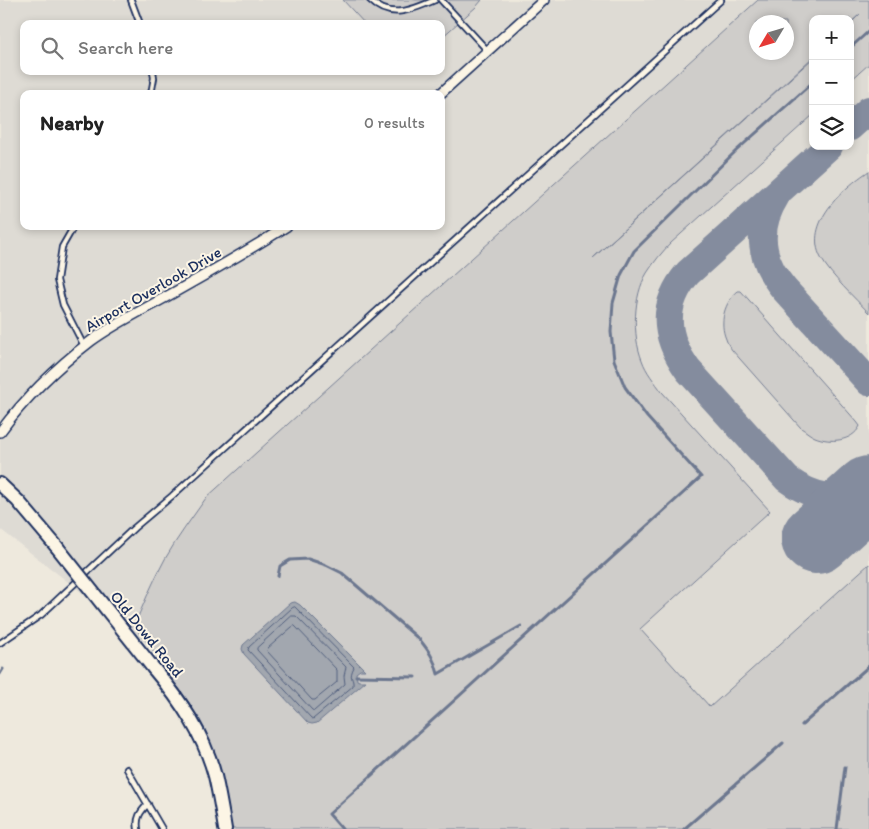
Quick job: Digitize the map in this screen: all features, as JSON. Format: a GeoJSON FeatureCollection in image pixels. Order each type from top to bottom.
{"type":"FeatureCollection","features":[{"type":"Feature","properties":{"kind":"street"},"geometry":{"type":"LineString","coordinates":[[444,90],[544,0]]}},
{"type":"Feature","properties":{"kind":"street","name":"Airport Overlook Drive"},"geometry":{"type":"LineString","coordinates":[[0,432],[28,398],[54,372],[92,341],[127,319],[255,247],[281,230]]}},
{"type":"Feature","properties":{"kind":"street","name":"Old Dowd Road"},"geometry":{"type":"LineString","coordinates":[[0,484],[18,501],[56,547],[173,692],[189,716],[208,755],[225,829]]}},
{"type":"Feature","properties":{"kind":"lane"},"geometry":{"type":"LineString","coordinates":[[131,0],[138,20]]}},
{"type":"Feature","properties":{"kind":"lane"},"geometry":{"type":"LineString","coordinates":[[370,0],[381,9],[392,12],[421,6],[435,0]]}},
{"type":"Feature","properties":{"kind":"lane"},"geometry":{"type":"LineString","coordinates":[[441,0],[487,50]]}},
{"type":"Feature","properties":{"kind":"lane"},"geometry":{"type":"LineString","coordinates":[[0,643],[41,615],[134,528],[179,490],[721,0]]}},
{"type":"Feature","properties":{"kind":"lane"},"geometry":{"type":"LineString","coordinates":[[152,90],[154,75]]}},
{"type":"Feature","properties":{"kind":"lane"},"geometry":{"type":"LineString","coordinates":[[72,230],[62,247],[57,280],[63,306],[84,347]]}},
{"type":"Feature","properties":{"kind":"lane"},"geometry":{"type":"LineString","coordinates":[[127,768],[162,829]]}},
{"type":"Feature","properties":{"kind":"lane"},"geometry":{"type":"LineString","coordinates":[[138,829],[138,816],[148,804]]}},
{"type":"Feature","properties":{"kind":"shaded area"},"geometry":{"type":"Polygon","coordinates":[[[0,0],[869,0],[869,829],[232,829],[166,658],[0,529],[0,0]]]}},
{"type":"Feature","properties":{"kind":"shaded area"},"geometry":{"type":"Polygon","coordinates":[[[343,0],[482,0],[445,34],[445,20],[361,20],[343,0]]]}},
{"type":"Feature","properties":{"kind":"shaded area"},"geometry":{"type":"Polygon","coordinates":[[[758,0],[869,0],[869,64],[854,77],[854,20],[860,14],[854,19],[854,15],[809,15],[809,61],[593,258],[809,62],[809,119],[671,243],[658,257],[642,282],[637,304],[635,328],[639,350],[648,373],[662,392],[770,511],[640,629],[710,707],[869,564],[869,829],[232,829],[220,772],[206,731],[190,704],[160,664],[162,662],[134,626],[165,559],[206,498],[758,0]]]}},
{"type":"Feature","properties":{"kind":"shaded area"},"geometry":{"type":"Polygon","coordinates":[[[869,171],[869,313],[844,287],[821,258],[817,245],[817,232],[828,208],[848,187],[869,171]]]}},
{"type":"Feature","properties":{"kind":"shaded area"},"geometry":{"type":"Polygon","coordinates":[[[738,291],[741,291],[857,422],[860,426],[852,435],[840,440],[827,440],[813,436],[801,428],[732,350],[724,333],[723,320],[729,301],[738,291]]]}},
{"type":"Feature","properties":{"kind":"water"},"geometry":{"type":"Polygon","coordinates":[[[295,602],[365,670],[360,670],[356,673],[357,680],[366,681],[317,723],[312,724],[308,723],[244,654],[242,649],[243,645],[290,603],[295,602]]]}},
{"type":"Feature","properties":{"kind":"waterway"},"geometry":{"type":"LineString","coordinates":[[854,44],[869,31]]}},
{"type":"Feature","properties":{"kind":"waterway"},"geometry":{"type":"LineString","coordinates":[[342,829],[329,814],[701,477],[647,417],[625,387],[614,360],[611,332],[613,303],[621,275],[634,251],[736,151],[809,86]]}},
{"type":"Feature","properties":{"kind":"waterway"},"geometry":{"type":"LineString","coordinates":[[278,576],[280,566],[290,560],[308,559],[342,573],[420,640],[431,656],[438,674],[521,626]]}},
{"type":"Feature","properties":{"kind":"waterway"},"geometry":{"type":"LineString","coordinates":[[802,725],[869,666]]}},
{"type":"Feature","properties":{"kind":"waterway"},"geometry":{"type":"LineString","coordinates":[[0,674],[3,669]]}},
{"type":"Feature","properties":{"kind":"waterway"},"geometry":{"type":"LineString","coordinates":[[356,676],[415,677]]}},
{"type":"Feature","properties":{"kind":"waterway"},"geometry":{"type":"LineString","coordinates":[[684,829],[783,743]]}},
{"type":"Feature","properties":{"kind":"waterway"},"geometry":{"type":"LineString","coordinates":[[837,829],[845,767]]}},
{"type":"Feature","properties":{"kind":"taxiway"},"geometry":{"type":"LineString","coordinates":[[854,123],[869,110]]}},
{"type":"Feature","properties":{"kind":"taxiway"},"geometry":{"type":"LineString","coordinates":[[825,150],[688,273],[673,297],[670,309],[670,333],[680,358],[688,370],[787,479],[807,491],[827,497],[848,496],[869,488]]}},
{"type":"Feature","properties":{"kind":"taxiway"},"geometry":{"type":"LineString","coordinates":[[776,196],[769,208],[763,232],[765,256],[770,267],[784,289],[869,382]]}},
{"type":"Feature","properties":{"kind":"runway"},"geometry":{"type":"LineString","coordinates":[[816,539],[869,491]]}}]}
